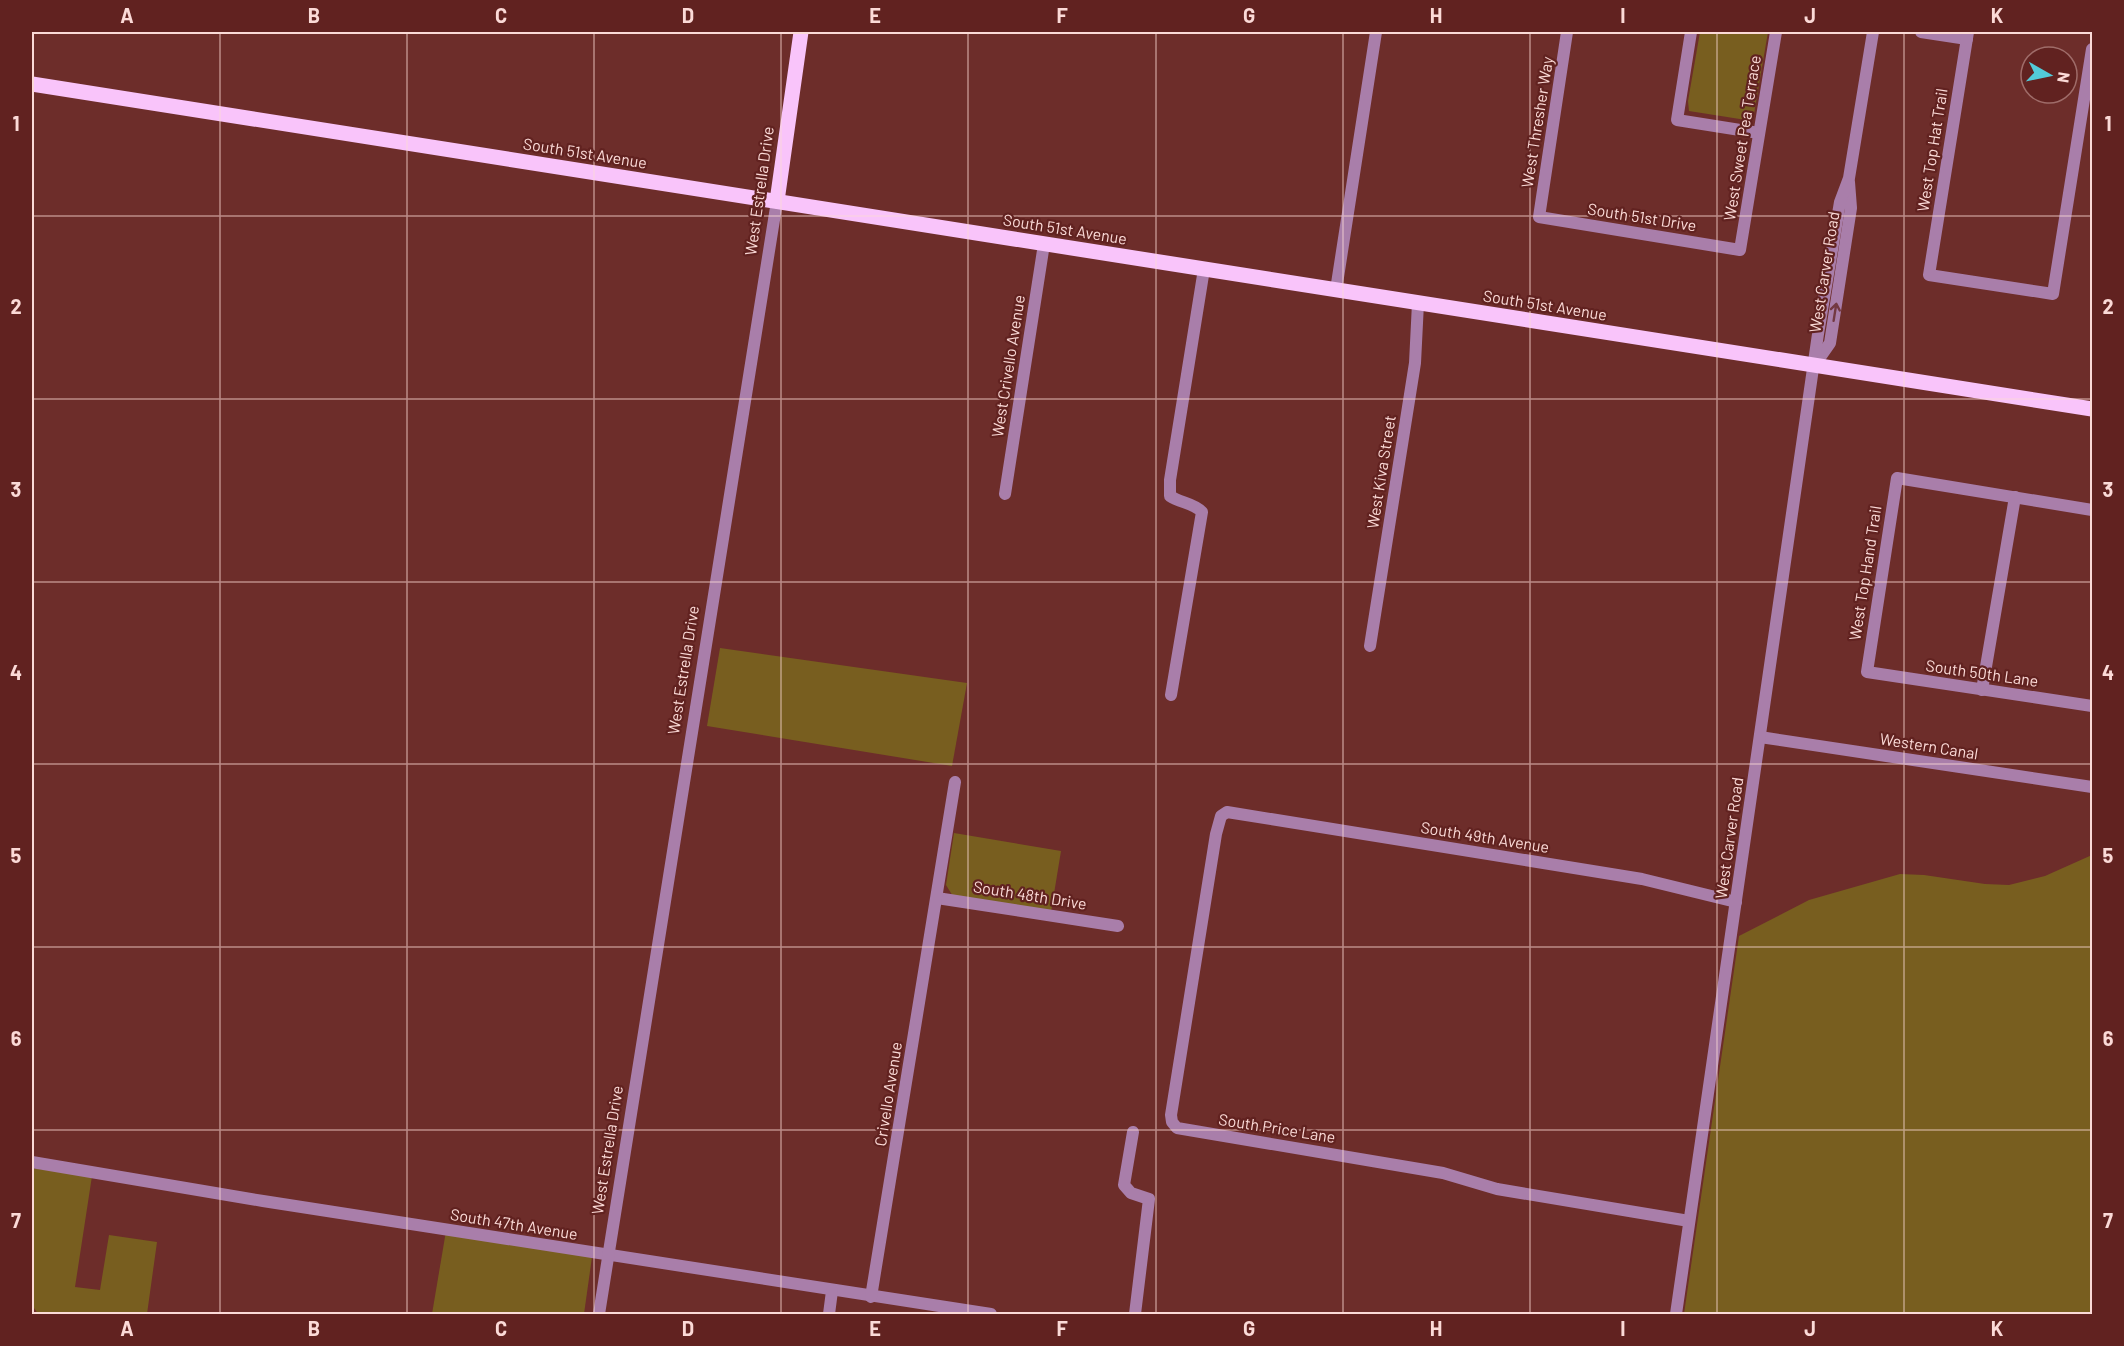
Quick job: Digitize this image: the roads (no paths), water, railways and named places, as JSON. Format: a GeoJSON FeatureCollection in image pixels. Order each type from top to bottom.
{"type":"FeatureCollection","features":[{"type":"Feature","properties":{"kind":"main road","name":"West Estrella Drive"},"geometry":{"type":"LineString","coordinates":[[777,201],[801,32]]}},
{"type":"Feature","properties":{"kind":"main road","name":"South 51st Avenue"},"geometry":{"type":"LineString","coordinates":[[32,84],[2092,409]]}},
{"type":"Feature","properties":{"kind":"street"},"geometry":{"type":"LineString","coordinates":[[1336,290],[1376,32]]}},
{"type":"Feature","properties":{"kind":"street","name":"West Thresher Way"},"geometry":{"type":"LineString","coordinates":[[1539,217],[1567,32]]}},
{"type":"Feature","properties":{"kind":"street"},"geometry":{"type":"LineString","coordinates":[[1691,32],[1677,120],[1759,133]]}},
{"type":"Feature","properties":{"kind":"street","name":"West Sweet Pea Terrace"},"geometry":{"type":"LineString","coordinates":[[1740,250],[1776,32]]}},
{"type":"Feature","properties":{"kind":"street","name":"West Carver Road"},"geometry":{"type":"LineString","coordinates":[[1676,1314],[1682,1220],[1736,902],[1840,202],[1849,178],[1873,32]]}},
{"type":"Feature","properties":{"kind":"street"},"geometry":{"type":"LineString","coordinates":[[1921,32],[1968,35]]}},
{"type":"Feature","properties":{"kind":"street","name":"West Top Hat Trail"},"geometry":{"type":"LineString","coordinates":[[1968,35],[1929,275],[2053,294],[2089,88]]}},
{"type":"Feature","properties":{"kind":"street"},"geometry":{"type":"LineString","coordinates":[[2089,88],[2092,49]]}},
{"type":"Feature","properties":{"kind":"street","name":"West Estrella Drive"},"geometry":{"type":"LineString","coordinates":[[599,1314],[777,201]]}},
{"type":"Feature","properties":{"kind":"street","name":"South 51st Drive"},"geometry":{"type":"LineString","coordinates":[[1539,217],[1740,250]]}},
{"type":"Feature","properties":{"kind":"street","name":"West Crivello Avenue"},"geometry":{"type":"LineString","coordinates":[[1005,494],[1044,244]]}},
{"type":"Feature","properties":{"kind":"street"},"geometry":{"type":"LineString","coordinates":[[1172,695],[1202,512],[1196,506],[1182,504],[1170,496],[1170,480],[1203,269]]}},
{"type":"Feature","properties":{"kind":"street","name":"West Kiva Street"},"geometry":{"type":"LineString","coordinates":[[1370,646],[1415,363],[1418,303]]}},
{"type":"Feature","properties":{"kind":"street","name":"West Top Hand Trail"},"geometry":{"type":"LineString","coordinates":[[1867,672],[1897,478],[2014,497]]}},
{"type":"Feature","properties":{"kind":"street"},"geometry":{"type":"LineString","coordinates":[[1982,690],[2014,497],[2092,510]]}},
{"type":"Feature","properties":{"kind":"street","name":"South 50th Lane"},"geometry":{"type":"LineString","coordinates":[[1867,672],[2092,706]]}},
{"type":"Feature","properties":{"kind":"street","name":"Western Canal"},"geometry":{"type":"LineString","coordinates":[[1760,737],[2092,787]]}},
{"type":"Feature","properties":{"kind":"street"},"geometry":{"type":"LineString","coordinates":[[937,898],[955,782]]}},
{"type":"Feature","properties":{"kind":"street","name":"South 49th Avenue"},"geometry":{"type":"LineString","coordinates":[[1227,812],[1642,879],[1736,902]]}},
{"type":"Feature","properties":{"kind":"street","name":"South Price Lane"},"geometry":{"type":"LineString","coordinates":[[1227,812],[1221,816],[1216,834],[1173,1103],[1172,1122],[1178,1128],[1443,1173],[1497,1189],[1682,1220]]}},
{"type":"Feature","properties":{"kind":"street","name":"South 48th Drive"},"geometry":{"type":"LineString","coordinates":[[937,898],[1118,926]]}},
{"type":"Feature","properties":{"kind":"street","name":"Crivello Avenue"},"geometry":{"type":"LineString","coordinates":[[871,1296],[937,898]]}},
{"type":"Feature","properties":{"kind":"street"},"geometry":{"type":"LineString","coordinates":[[1133,1132],[1124,1185],[1131,1193],[1149,1199],[1135,1314]]}},
{"type":"Feature","properties":{"kind":"street","name":"South 47th Avenue"},"geometry":{"type":"LineString","coordinates":[[32,1162],[832,1291],[991,1314]]}},
{"type":"Feature","properties":{"kind":"street"},"geometry":{"type":"LineString","coordinates":[[829,1314],[832,1291]]}}]}
